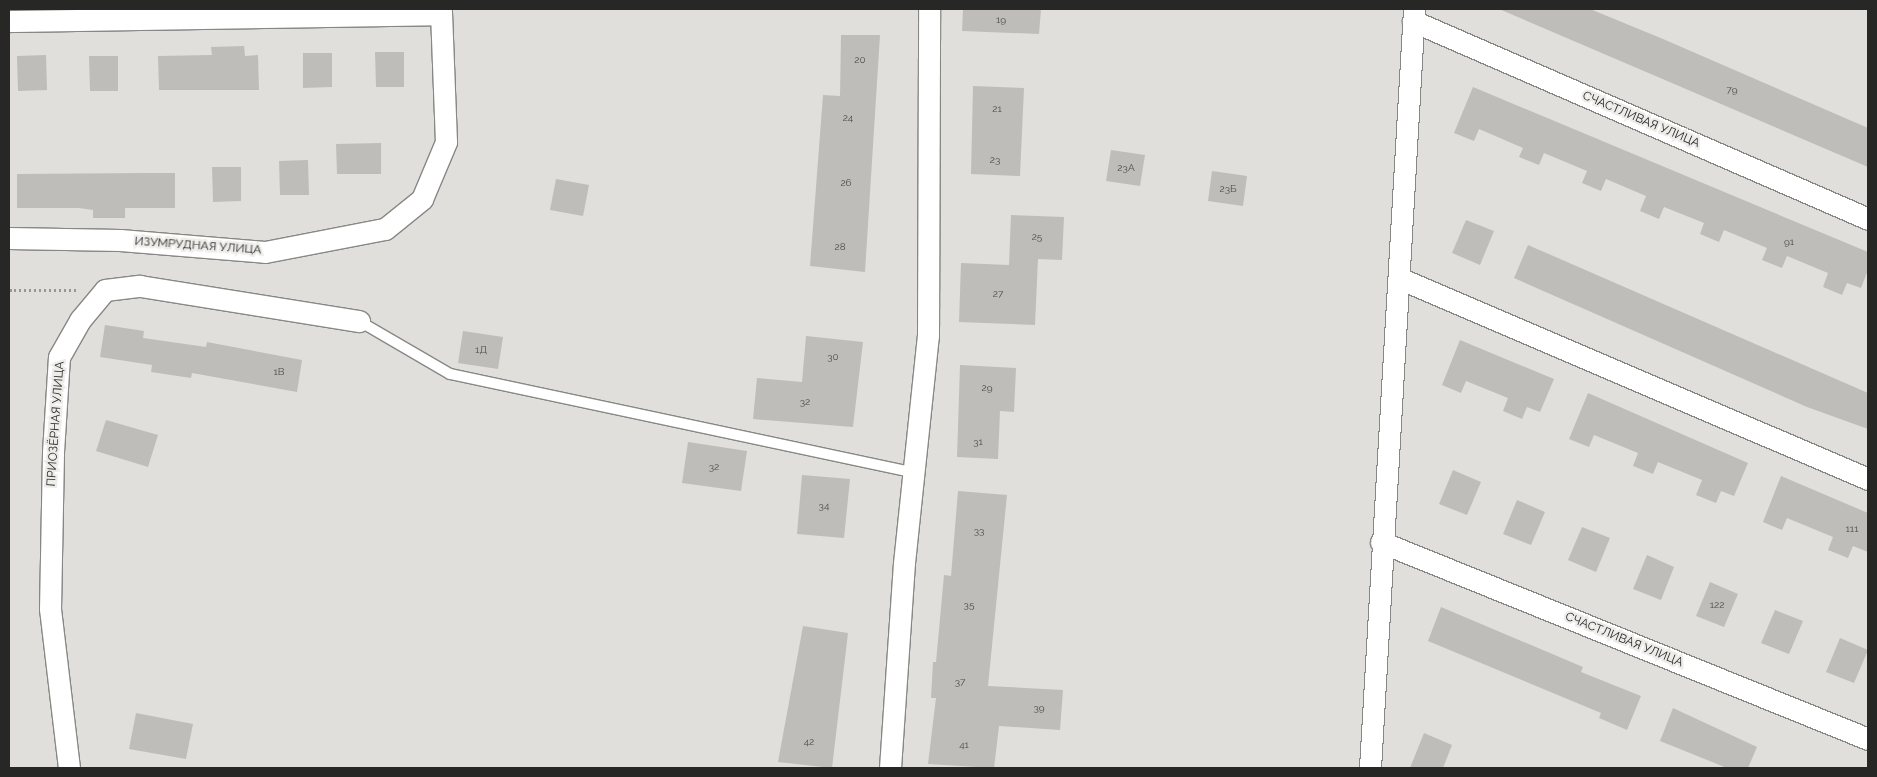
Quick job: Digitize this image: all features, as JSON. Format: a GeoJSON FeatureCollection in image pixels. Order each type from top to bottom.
{"type":"FeatureCollection","features":[{"type":"Feature","properties":{"kind":"street"},"geometry":{"type":"LineString","coordinates":[[890,768],[913,472],[928,336],[929,9]]}},
{"type":"Feature","properties":{"kind":"street"},"geometry":{"type":"LineString","coordinates":[[9,21],[441,11]]}},
{"type":"Feature","properties":{"kind":"street","name":"ИЗУМРУДНАЯ УЛИЦА"},"geometry":{"type":"LineString","coordinates":[[9,238],[120,240],[265,252],[385,229],[422,199],[446,142],[441,11]]}},
{"type":"Feature","properties":{"kind":"street"},"geometry":{"type":"LineString","coordinates":[[1370,768],[1380,542],[1402,279],[1414,15]]}},
{"type":"Feature","properties":{"kind":"street","name":"СЧАСТЛИВАЯ УЛИЦА"},"geometry":{"type":"LineString","coordinates":[[1414,15],[1868,219]]}},
{"type":"Feature","properties":{"kind":"street"},"geometry":{"type":"LineString","coordinates":[[1402,279],[1868,479]]}},
{"type":"Feature","properties":{"kind":"street"},"geometry":{"type":"LineString","coordinates":[[106,290],[140,286],[359,321]]}},
{"type":"Feature","properties":{"kind":"street","name":"ПРИОЗЁРНАЯ УЛИЦА"},"geometry":{"type":"LineString","coordinates":[[69,768],[50,609],[59,357],[80,320],[106,290]]}},
{"type":"Feature","properties":{"kind":"street","name":"СЧАСТЛИВАЯ УЛИЦА"},"geometry":{"type":"LineString","coordinates":[[1380,542],[1868,738]]}},
{"type":"Feature","properties":{"kind":"lane"},"geometry":{"type":"LineString","coordinates":[[359,321],[450,374],[913,472]]}},
{"type":"Feature","properties":{"kind":"path"},"geometry":{"type":"LineString","coordinates":[[9,290],[106,290]]}},
{"type":"Feature","properties":{"kind":"building"},"geometry":{"type":"Polygon","coordinates":[[[963,9],[1041,9],[1039,34],[962,31],[963,9]]]}},
{"type":"Feature","properties":{"kind":"building"},"geometry":{"type":"Polygon","coordinates":[[[1499,9],[1590,9],[1663,39],[1868,128],[1868,167],[1499,9]]]}},
{"type":"Feature","properties":{"kind":"building"},"geometry":{"type":"Polygon","coordinates":[[[841,35],[880,35],[865,272],[810,266],[823,95],[840,96],[841,35]]]}},
{"type":"Feature","properties":{"kind":"building"},"geometry":{"type":"Polygon","coordinates":[[[244,46],[245,56],[258,55],[259,90],[159,90],[158,56],[212,55],[211,47],[244,46]]]}},
{"type":"Feature","properties":{"kind":"building"},"geometry":{"type":"Polygon","coordinates":[[[375,52],[404,52],[404,87],[376,87],[375,52]]]}},
{"type":"Feature","properties":{"kind":"building"},"geometry":{"type":"Polygon","coordinates":[[[303,53],[332,53],[332,87],[303,88],[303,53]]]}},
{"type":"Feature","properties":{"kind":"building"},"geometry":{"type":"Polygon","coordinates":[[[46,55],[47,90],[18,91],[17,56],[46,55]]]}},
{"type":"Feature","properties":{"kind":"building"},"geometry":{"type":"Polygon","coordinates":[[[89,56],[118,56],[118,91],[90,91],[89,56]]]}},
{"type":"Feature","properties":{"kind":"building"},"geometry":{"type":"Polygon","coordinates":[[[973,86],[1024,88],[1020,176],[971,174],[973,86]]]}},
{"type":"Feature","properties":{"kind":"building"},"geometry":{"type":"Polygon","coordinates":[[[1473,87],[1868,252],[1868,270],[1861,288],[1847,283],[1842,295],[1823,287],[1828,273],[1787,256],[1782,268],[1762,260],[1767,248],[1724,230],[1719,242],[1700,234],[1704,223],[1664,207],[1659,219],[1640,211],[1646,196],[1606,179],[1601,191],[1582,183],[1587,171],[1544,153],[1539,165],[1519,157],[1523,148],[1479,129],[1474,141],[1454,133],[1473,87]]]}},
{"type":"Feature","properties":{"kind":"building"},"geometry":{"type":"Polygon","coordinates":[[[381,143],[381,174],[337,174],[336,144],[381,143]]]}},
{"type":"Feature","properties":{"kind":"building"},"geometry":{"type":"Polygon","coordinates":[[[1111,150],[1145,155],[1140,186],[1106,181],[1111,150]]]}},
{"type":"Feature","properties":{"kind":"building"},"geometry":{"type":"Polygon","coordinates":[[[308,160],[309,195],[280,195],[279,161],[308,160]]]}},
{"type":"Feature","properties":{"kind":"building"},"geometry":{"type":"Polygon","coordinates":[[[212,167],[241,167],[241,201],[213,202],[212,167]]]}},
{"type":"Feature","properties":{"kind":"building"},"geometry":{"type":"Polygon","coordinates":[[[1212,171],[1247,176],[1243,206],[1208,201],[1212,171]]]}},
{"type":"Feature","properties":{"kind":"building"},"geometry":{"type":"Polygon","coordinates":[[[175,173],[175,208],[125,208],[125,218],[93,218],[93,210],[79,208],[17,208],[17,174],[175,173]]]}},
{"type":"Feature","properties":{"kind":"building"},"geometry":{"type":"Polygon","coordinates":[[[556,179],[589,185],[583,216],[550,210],[556,179]]]}},
{"type":"Feature","properties":{"kind":"building"},"geometry":{"type":"Polygon","coordinates":[[[1011,215],[1064,217],[1062,260],[1038,259],[1035,325],[959,322],[961,263],[1009,265],[1011,215]]]}},
{"type":"Feature","properties":{"kind":"building"},"geometry":{"type":"Polygon","coordinates":[[[1466,220],[1494,231],[1480,265],[1452,253],[1466,220]]]}},
{"type":"Feature","properties":{"kind":"building"},"geometry":{"type":"Polygon","coordinates":[[[1528,245],[1868,393],[1868,429],[1807,407],[1514,278],[1528,245]]]}},
{"type":"Feature","properties":{"kind":"building"},"geometry":{"type":"Polygon","coordinates":[[[105,325],[144,331],[143,338],[206,347],[207,342],[302,360],[297,392],[192,373],[191,378],[151,372],[152,365],[100,357],[105,325]]]}},
{"type":"Feature","properties":{"kind":"building"},"geometry":{"type":"Polygon","coordinates":[[[463,331],[503,337],[498,369],[458,363],[463,331]]]}},
{"type":"Feature","properties":{"kind":"building"},"geometry":{"type":"Polygon","coordinates":[[[806,336],[863,342],[853,427],[753,419],[757,378],[802,382],[806,336]]]}},
{"type":"Feature","properties":{"kind":"building"},"geometry":{"type":"Polygon","coordinates":[[[1460,340],[1554,379],[1540,412],[1527,407],[1522,419],[1503,411],[1508,398],[1466,381],[1461,393],[1442,385],[1460,340]]]}},
{"type":"Feature","properties":{"kind":"building"},"geometry":{"type":"Polygon","coordinates":[[[960,365],[1016,368],[1014,412],[1000,411],[998,459],[957,457],[960,365]]]}},
{"type":"Feature","properties":{"kind":"building"},"geometry":{"type":"Polygon","coordinates":[[[1588,393],[1748,463],[1734,496],[1721,491],[1716,503],[1696,495],[1702,480],[1658,462],[1653,474],[1633,466],[1638,453],[1594,435],[1589,447],[1569,439],[1588,393]]]}},
{"type":"Feature","properties":{"kind":"building"},"geometry":{"type":"Polygon","coordinates":[[[106,420],[158,435],[148,467],[96,451],[106,420]]]}},
{"type":"Feature","properties":{"kind":"building"},"geometry":{"type":"Polygon","coordinates":[[[688,442],[747,451],[741,491],[682,483],[688,442]]]}},
{"type":"Feature","properties":{"kind":"building"},"geometry":{"type":"Polygon","coordinates":[[[1453,470],[1481,482],[1467,515],[1439,504],[1453,470]]]}},
{"type":"Feature","properties":{"kind":"building"},"geometry":{"type":"Polygon","coordinates":[[[802,475],[850,479],[844,538],[797,534],[802,475]]]}},
{"type":"Feature","properties":{"kind":"building"},"geometry":{"type":"Polygon","coordinates":[[[1781,476],[1868,513],[1868,552],[1853,546],[1848,558],[1828,550],[1833,537],[1787,518],[1782,530],[1763,522],[1781,476]]]}},
{"type":"Feature","properties":{"kind":"building"},"geometry":{"type":"Polygon","coordinates":[[[958,491],[1007,495],[988,686],[1063,690],[1060,730],[999,726],[994,768],[928,764],[936,698],[931,698],[933,662],[936,662],[944,575],[951,576],[958,491]]]}},
{"type":"Feature","properties":{"kind":"building"},"geometry":{"type":"Polygon","coordinates":[[[1517,500],[1545,512],[1531,545],[1503,534],[1517,500]]]}},
{"type":"Feature","properties":{"kind":"building"},"geometry":{"type":"Polygon","coordinates":[[[1582,527],[1610,538],[1596,572],[1568,560],[1582,527]]]}},
{"type":"Feature","properties":{"kind":"building"},"geometry":{"type":"Polygon","coordinates":[[[1647,555],[1674,567],[1661,600],[1633,589],[1647,555]]]}},
{"type":"Feature","properties":{"kind":"building"},"geometry":{"type":"Polygon","coordinates":[[[1710,582],[1738,594],[1724,627],[1696,616],[1710,582]]]}},
{"type":"Feature","properties":{"kind":"building"},"geometry":{"type":"Polygon","coordinates":[[[1441,607],[1583,667],[1581,672],[1641,696],[1627,730],[1599,718],[1601,713],[1428,641],[1441,607]]]}},
{"type":"Feature","properties":{"kind":"building"},"geometry":{"type":"Polygon","coordinates":[[[1775,610],[1803,621],[1789,654],[1761,643],[1775,610]]]}},
{"type":"Feature","properties":{"kind":"building"},"geometry":{"type":"Polygon","coordinates":[[[803,626],[848,633],[832,768],[778,762],[803,626]]]}},
{"type":"Feature","properties":{"kind":"building"},"geometry":{"type":"Polygon","coordinates":[[[1840,638],[1868,650],[1854,683],[1826,672],[1840,638]]]}},
{"type":"Feature","properties":{"kind":"building"},"geometry":{"type":"Polygon","coordinates":[[[1673,708],[1757,747],[1748,768],[1727,768],[1660,741],[1673,708]]]}},
{"type":"Feature","properties":{"kind":"building"},"geometry":{"type":"Polygon","coordinates":[[[136,713],[193,724],[186,759],[129,749],[136,713]]]}},
{"type":"Feature","properties":{"kind":"building"},"geometry":{"type":"Polygon","coordinates":[[[1424,733],[1452,745],[1443,768],[1410,768],[1424,733]]]}}]}
